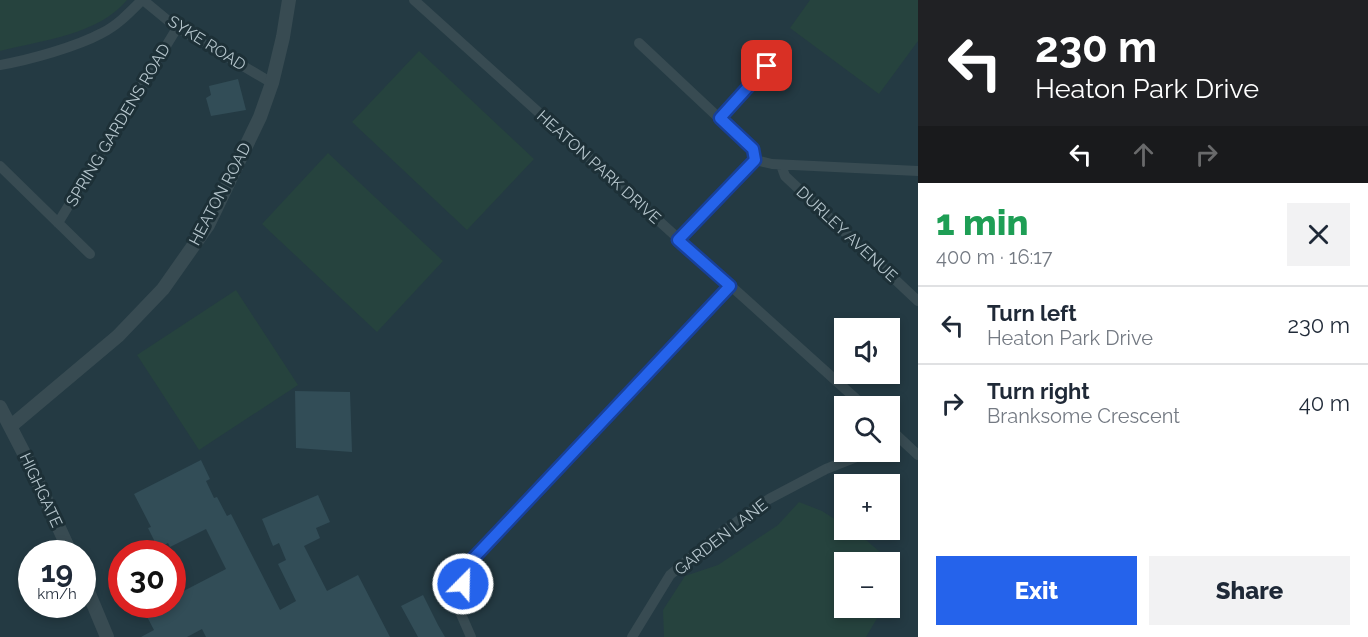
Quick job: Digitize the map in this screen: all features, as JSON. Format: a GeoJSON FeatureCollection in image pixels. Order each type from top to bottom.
{"type":"FeatureCollection","features":[{"type":"Feature","properties":{"kind":"street","name":"SYKE ROAD"},"geometry":{"type":"LineString","coordinates":[[142,0],[177,28],[272,83]]}},
{"type":"Feature","properties":{"kind":"street"},"geometry":{"type":"LineString","coordinates":[[0,66],[102,33],[129,14],[142,0]]}},
{"type":"Feature","properties":{"kind":"street","name":"HEATON ROAD"},"geometry":{"type":"LineString","coordinates":[[11,426],[118,336],[163,289],[208,225],[260,117],[272,83],[289,0]]}},
{"type":"Feature","properties":{"kind":"street","name":"HEATON PARK DRIVE"},"geometry":{"type":"LineString","coordinates":[[414,0],[853,396]]}},
{"type":"Feature","properties":{"kind":"street","name":"SPRING GARDENS ROAD"},"geometry":{"type":"LineString","coordinates":[[58,223],[177,28]]}},
{"type":"Feature","properties":{"kind":"street"},"geometry":{"type":"LineString","coordinates":[[639,43],[753,149],[755,160]]}},
{"type":"Feature","properties":{"kind":"street"},"geometry":{"type":"LineString","coordinates":[[720,118],[767,66],[785,69]]}},
{"type":"Feature","properties":{"kind":"street"},"geometry":{"type":"LineString","coordinates":[[678,240],[755,160]]}},
{"type":"Feature","properties":{"kind":"street"},"geometry":{"type":"LineString","coordinates":[[755,160],[782,165],[918,171]]}},
{"type":"Feature","properties":{"kind":"street","name":"DURLEY AVENUE"},"geometry":{"type":"LineString","coordinates":[[782,165],[785,176],[918,301]]}},
{"type":"Feature","properties":{"kind":"street"},"geometry":{"type":"LineString","coordinates":[[0,166],[90,254]]}},
{"type":"Feature","properties":{"kind":"street"},"geometry":{"type":"LineString","coordinates":[[471,637],[457,605],[469,563],[730,286]]}},
{"type":"Feature","properties":{"kind":"street","name":"HIGHGATE"},"geometry":{"type":"LineString","coordinates":[[0,407],[64,540]]}},
{"type":"Feature","properties":{"kind":"street"},"geometry":{"type":"LineString","coordinates":[[900,444],[918,455]]}},
{"type":"Feature","properties":{"kind":"street","name":"GARDEN LANE"},"geometry":{"type":"LineString","coordinates":[[632,637],[670,575],[715,537],[769,499],[844,462]]}},
{"type":"Feature","properties":{"kind":"street"},"geometry":{"type":"LineString","coordinates":[[96,611],[107,637]]}},
{"type":"Feature","properties":{"kind":"green space"},"geometry":{"type":"Polygon","coordinates":[[[0,0],[127,0],[115,12],[85,29],[0,51],[0,0]]]}},
{"type":"Feature","properties":{"kind":"green space"},"geometry":{"type":"Polygon","coordinates":[[[810,0],[918,0],[918,41],[879,94],[790,28],[810,0]]]}},
{"type":"Feature","properties":{"kind":"green space"},"geometry":{"type":"Polygon","coordinates":[[[419,51],[534,159],[467,230],[352,122],[419,51]]]}},
{"type":"Feature","properties":{"kind":"green space"},"geometry":{"type":"Polygon","coordinates":[[[328,153],[443,261],[377,332],[262,224],[328,153]]]}},
{"type":"Feature","properties":{"kind":"green space"},"geometry":{"type":"Polygon","coordinates":[[[236,290],[298,385],[199,450],[137,355],[236,290]]]}},
{"type":"Feature","properties":{"kind":"green space"},"geometry":{"type":"Polygon","coordinates":[[[799,502],[834,519],[834,540],[866,540],[880,552],[834,552],[834,618],[877,618],[866,637],[664,637],[663,610],[685,576],[718,565],[778,525],[799,502]]]}},
{"type":"Feature","properties":{"kind":"building"},"geometry":{"type":"Polygon","coordinates":[[[238,79],[246,110],[211,116],[206,98],[211,95],[209,86],[238,79]]]}},
{"type":"Feature","properties":{"kind":"building"},"geometry":{"type":"Polygon","coordinates":[[[295,391],[350,392],[352,452],[296,448],[295,391]]]}},
{"type":"Feature","properties":{"kind":"building"},"geometry":{"type":"Polygon","coordinates":[[[201,460],[210,479],[206,481],[214,498],[217,497],[227,516],[231,514],[280,610],[296,601],[278,564],[286,560],[279,543],[273,546],[262,519],[318,495],[330,522],[316,528],[320,538],[304,546],[327,591],[358,575],[390,637],[206,637],[202,629],[187,637],[141,637],[154,630],[148,618],[186,618],[186,590],[226,569],[206,529],[184,540],[154,540],[148,528],[151,527],[134,494],[201,460]]]}},
{"type":"Feature","properties":{"kind":"building"},"geometry":{"type":"Polygon","coordinates":[[[423,595],[445,637],[418,637],[401,606],[423,595]]]}},
{"type":"Feature","properties":{"kind":"route"},"geometry":{"type":"LineString","coordinates":[[463,584],[469,563],[730,286],[678,240],[755,160],[753,149],[720,118],[767,66]]}}]}
